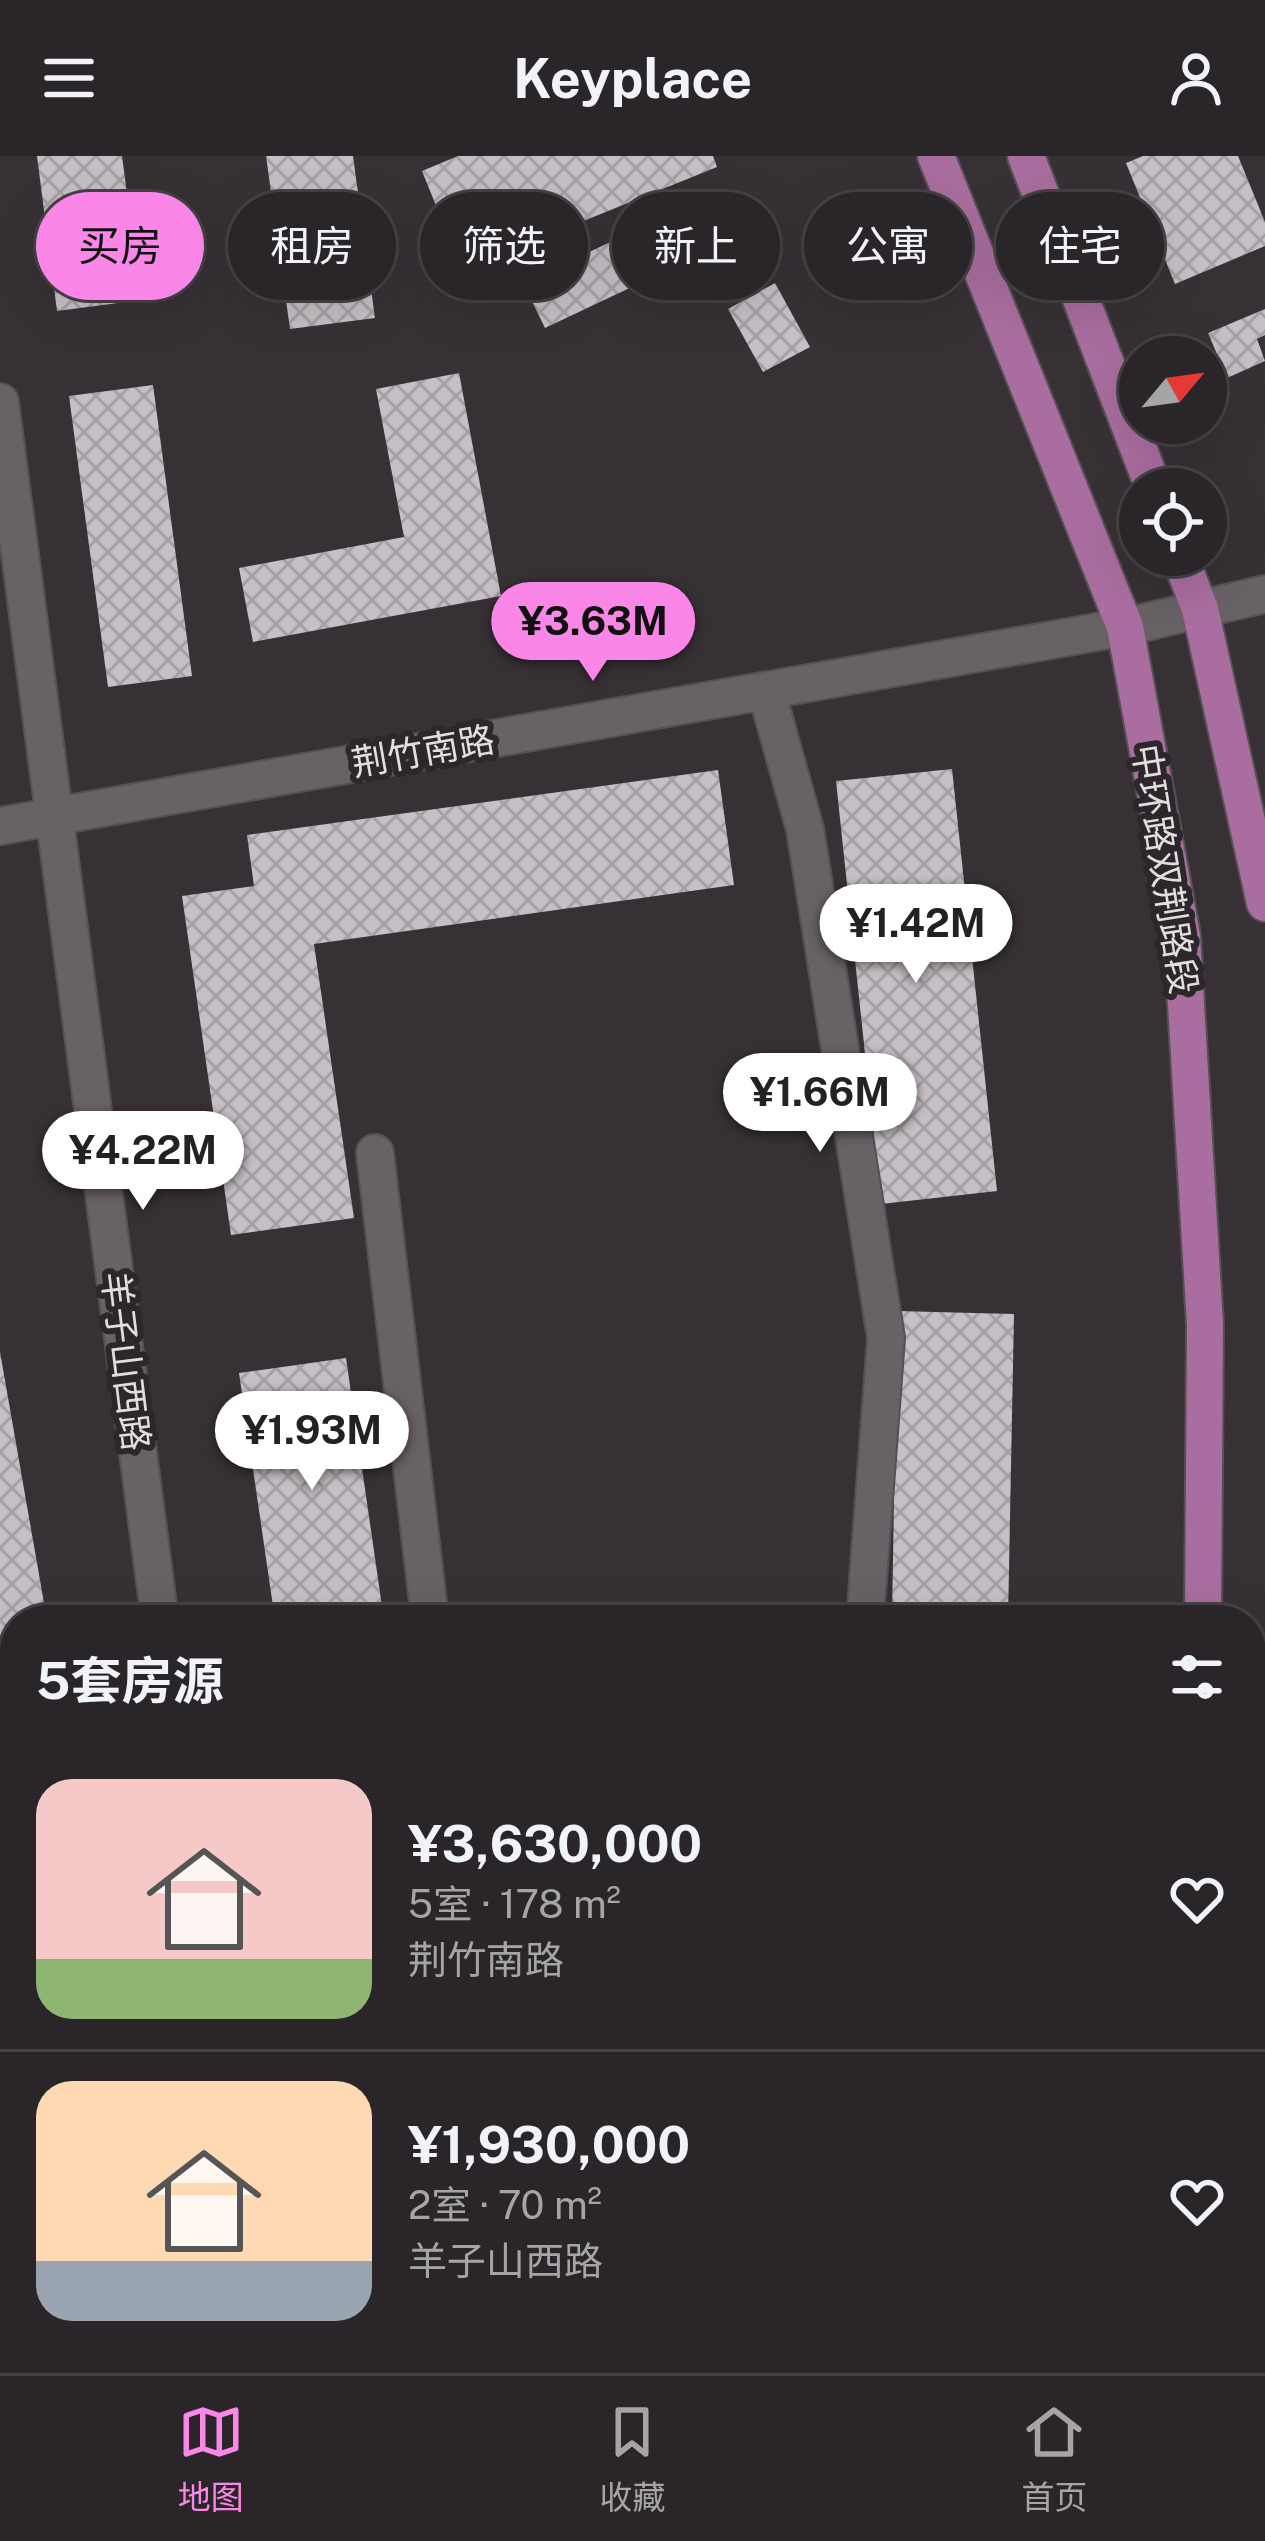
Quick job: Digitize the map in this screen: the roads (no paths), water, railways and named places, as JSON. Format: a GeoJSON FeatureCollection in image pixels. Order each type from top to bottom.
{"type":"FeatureCollection","features":[{"type":"Feature","properties":{"kind":"main road","name":"中环路双荆路段"},"geometry":{"type":"LineString","coordinates":[[936,156],[1125,627],[1182,936],[1205,1325],[1202,1605]]}},
{"type":"Feature","properties":{"kind":"main road"},"geometry":{"type":"LineString","coordinates":[[1026,156],[1146,468]]}},
{"type":"Feature","properties":{"kind":"main road"},"geometry":{"type":"LineString","coordinates":[[1187,576],[1200,609],[1265,903]]}},
{"type":"Feature","properties":{"kind":"street","name":"羊子山西路"},"geometry":{"type":"LineString","coordinates":[[0,402],[158,1605]]}},
{"type":"Feature","properties":{"kind":"street","name":"荆竹南路"},"geometry":{"type":"LineString","coordinates":[[0,826],[1125,627],[1265,594]]}},
{"type":"Feature","properties":{"kind":"street"},"geometry":{"type":"LineString","coordinates":[[766,690],[806,829],[886,1338],[867,1605]]}},
{"type":"Feature","properties":{"kind":"street"},"geometry":{"type":"LineString","coordinates":[[375,1153],[428,1605]]}}]}
